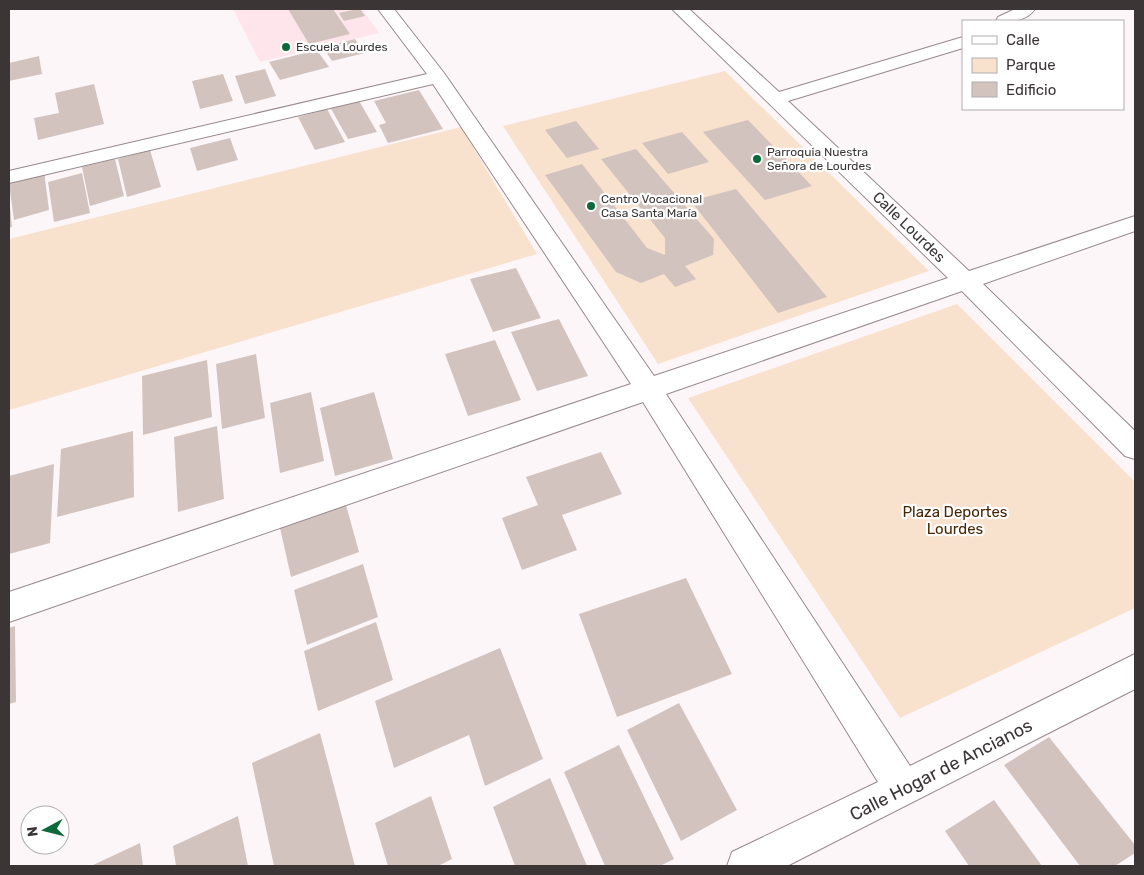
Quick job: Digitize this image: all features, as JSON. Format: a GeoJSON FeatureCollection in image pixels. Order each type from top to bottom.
{"type":"FeatureCollection","features":[{"type":"Feature","properties":{"kind":"street"},"geometry":{"type":"LineString","coordinates":[[386,9],[438,77],[649,389],[903,789]]}},
{"type":"Feature","properties":{"kind":"street","name":"Calle Lourdes"},"geometry":{"type":"LineString","coordinates":[[680,9],[965,280],[1135,448]]}},
{"type":"Feature","properties":{"kind":"street"},"geometry":{"type":"LineString","coordinates":[[1006,20],[1027,9]]}},
{"type":"Feature","properties":{"kind":"street"},"geometry":{"type":"LineString","coordinates":[[776,99],[962,42]]}},
{"type":"Feature","properties":{"kind":"street"},"geometry":{"type":"LineString","coordinates":[[9,178],[438,77]]}},
{"type":"Feature","properties":{"kind":"street"},"geometry":{"type":"LineString","coordinates":[[9,606],[1135,223]]}},
{"type":"Feature","properties":{"kind":"street","name":"Calle Hogar de Ancianos"},"geometry":{"type":"LineString","coordinates":[[746,866],[1135,672]]}},
{"type":"Feature","properties":{"kind":"shaded area","name":"Escuela Lourdes"},"geometry":{"type":"Polygon","coordinates":[[[233,9],[362,9],[379,33],[260,62],[233,9]]]}},
{"type":"Feature","properties":{"kind":"green space"},"geometry":{"type":"Polygon","coordinates":[[[725,71],[929,271],[658,364],[503,126],[725,71]]]}},
{"type":"Feature","properties":{"kind":"green space"},"geometry":{"type":"Polygon","coordinates":[[[461,127],[537,254],[9,410],[9,239],[461,127]]]}},
{"type":"Feature","properties":{"kind":"green space","name":"Plaza Deportes Lourdes"},"geometry":{"type":"Polygon","coordinates":[[[957,304],[1135,482],[1135,608],[900,718],[688,398],[957,304]]]}},
{"type":"Feature","properties":{"kind":"building"},"geometry":{"type":"Polygon","coordinates":[[[288,9],[333,9],[350,34],[309,44],[288,9]]]}},
{"type":"Feature","properties":{"kind":"building"},"geometry":{"type":"Polygon","coordinates":[[[360,9],[365,16],[344,21],[339,13],[360,9]]]}},
{"type":"Feature","properties":{"kind":"building"},"geometry":{"type":"Polygon","coordinates":[[[355,39],[365,53],[332,61],[323,47],[355,39]]]}},
{"type":"Feature","properties":{"kind":"building"},"geometry":{"type":"Polygon","coordinates":[[[317,50],[329,67],[280,80],[269,62],[317,50]]]}},
{"type":"Feature","properties":{"kind":"building"},"geometry":{"type":"Polygon","coordinates":[[[39,56],[42,74],[9,81],[9,63],[39,56]]]}},
{"type":"Feature","properties":{"kind":"building"},"geometry":{"type":"Polygon","coordinates":[[[265,69],[276,96],[245,104],[235,76],[265,69]]]}},
{"type":"Feature","properties":{"kind":"building"},"geometry":{"type":"Polygon","coordinates":[[[223,74],[233,101],[200,109],[192,81],[223,74]]]}},
{"type":"Feature","properties":{"kind":"building"},"geometry":{"type":"Polygon","coordinates":[[[94,84],[104,124],[38,140],[34,118],[59,113],[55,93],[94,84]]]}},
{"type":"Feature","properties":{"kind":"building"},"geometry":{"type":"Polygon","coordinates":[[[419,90],[443,129],[388,143],[379,125],[386,123],[374,101],[419,90]]]}},
{"type":"Feature","properties":{"kind":"building"},"geometry":{"type":"Polygon","coordinates":[[[358,99],[377,132],[348,139],[330,107],[358,99]]]}},
{"type":"Feature","properties":{"kind":"building"},"geometry":{"type":"Polygon","coordinates":[[[327,109],[345,142],[315,150],[298,117],[327,109]]]}},
{"type":"Feature","properties":{"kind":"building","name":"Parroquia Nuestra Señora de Lourdes"},"geometry":{"type":"Polygon","coordinates":[[[748,120],[812,186],[765,200],[703,132],[748,120]]]}},
{"type":"Feature","properties":{"kind":"building"},"geometry":{"type":"Polygon","coordinates":[[[576,121],[599,149],[567,158],[545,130],[576,121]]]}},
{"type":"Feature","properties":{"kind":"building"},"geometry":{"type":"Polygon","coordinates":[[[682,132],[709,162],[668,174],[642,143],[682,132]]]}},
{"type":"Feature","properties":{"kind":"building"},"geometry":{"type":"Polygon","coordinates":[[[230,138],[238,160],[197,171],[190,148],[230,138]]]}},
{"type":"Feature","properties":{"kind":"building","name":"Centro Vocacional Casa Santa María"},"geometry":{"type":"Polygon","coordinates":[[[636,149],[714,239],[713,255],[685,266],[696,279],[675,287],[664,274],[641,283],[616,272],[545,175],[582,164],[647,248],[665,255],[665,238],[601,159],[636,149]]]}},
{"type":"Feature","properties":{"kind":"building"},"geometry":{"type":"Polygon","coordinates":[[[150,150],[161,187],[127,197],[118,159],[150,150]]]}},
{"type":"Feature","properties":{"kind":"building"},"geometry":{"type":"Polygon","coordinates":[[[115,159],[124,196],[90,206],[82,167],[115,159]]]}},
{"type":"Feature","properties":{"kind":"building"},"geometry":{"type":"Polygon","coordinates":[[[44,171],[49,210],[14,220],[9,180],[44,171]]]}},
{"type":"Feature","properties":{"kind":"building"},"geometry":{"type":"Polygon","coordinates":[[[82,173],[90,213],[54,222],[48,182],[82,173]]]}},
{"type":"Feature","properties":{"kind":"building"},"geometry":{"type":"Polygon","coordinates":[[[736,189],[827,297],[778,313],[691,201],[736,189]]]}},
{"type":"Feature","properties":{"kind":"building"},"geometry":{"type":"Polygon","coordinates":[[[9,196],[12,227],[9,228],[9,196]]]}},
{"type":"Feature","properties":{"kind":"building"},"geometry":{"type":"Polygon","coordinates":[[[516,268],[541,318],[493,332],[470,279],[516,268]]]}},
{"type":"Feature","properties":{"kind":"building"},"geometry":{"type":"Polygon","coordinates":[[[559,319],[588,376],[537,391],[511,332],[559,319]]]}},
{"type":"Feature","properties":{"kind":"building"},"geometry":{"type":"Polygon","coordinates":[[[495,340],[521,400],[468,416],[445,354],[495,340]]]}},
{"type":"Feature","properties":{"kind":"building"},"geometry":{"type":"Polygon","coordinates":[[[256,354],[265,418],[222,429],[216,364],[256,354]]]}},
{"type":"Feature","properties":{"kind":"building"},"geometry":{"type":"Polygon","coordinates":[[[207,360],[212,417],[143,435],[142,376],[207,360]]]}},
{"type":"Feature","properties":{"kind":"building"},"geometry":{"type":"Polygon","coordinates":[[[311,392],[324,461],[280,473],[270,403],[311,392]]]}},
{"type":"Feature","properties":{"kind":"building"},"geometry":{"type":"Polygon","coordinates":[[[374,392],[393,459],[335,476],[320,408],[374,392]]]}},
{"type":"Feature","properties":{"kind":"building"},"geometry":{"type":"Polygon","coordinates":[[[217,426],[224,499],[178,512],[174,437],[217,426]]]}},
{"type":"Feature","properties":{"kind":"building"},"geometry":{"type":"Polygon","coordinates":[[[133,431],[134,497],[57,517],[61,449],[133,431]]]}},
{"type":"Feature","properties":{"kind":"building"},"geometry":{"type":"Polygon","coordinates":[[[601,452],[622,494],[562,515],[577,550],[522,570],[502,518],[538,505],[526,477],[601,452]]]}},
{"type":"Feature","properties":{"kind":"building"},"geometry":{"type":"Polygon","coordinates":[[[54,464],[50,543],[9,554],[9,476],[54,464]]]}},
{"type":"Feature","properties":{"kind":"building"},"geometry":{"type":"Polygon","coordinates":[[[346,505],[359,552],[291,577],[280,528],[346,505]]]}},
{"type":"Feature","properties":{"kind":"building"},"geometry":{"type":"Polygon","coordinates":[[[363,564],[378,617],[307,645],[294,590],[363,564]]]}},
{"type":"Feature","properties":{"kind":"building"},"geometry":{"type":"Polygon","coordinates":[[[686,578],[732,674],[617,717],[579,614],[686,578]]]}},
{"type":"Feature","properties":{"kind":"building"},"geometry":{"type":"Polygon","coordinates":[[[376,622],[393,680],[318,711],[304,651],[376,622]]]}},
{"type":"Feature","properties":{"kind":"building"},"geometry":{"type":"Polygon","coordinates":[[[15,626],[16,702],[9,704],[9,628],[15,626]]]}},
{"type":"Feature","properties":{"kind":"building"},"geometry":{"type":"Polygon","coordinates":[[[500,648],[543,759],[485,786],[469,735],[394,768],[375,701],[500,648]]]}},
{"type":"Feature","properties":{"kind":"building"},"geometry":{"type":"Polygon","coordinates":[[[679,703],[737,810],[681,841],[627,730],[679,703]]]}},
{"type":"Feature","properties":{"kind":"building"},"geometry":{"type":"Polygon","coordinates":[[[320,733],[355,866],[274,866],[252,763],[320,733]]]}},
{"type":"Feature","properties":{"kind":"building"},"geometry":{"type":"Polygon","coordinates":[[[1049,737],[1135,845],[1135,853],[1115,866],[1080,866],[1004,765],[1049,737]]]}},
{"type":"Feature","properties":{"kind":"building"},"geometry":{"type":"Polygon","coordinates":[[[619,745],[674,859],[660,866],[605,866],[564,772],[619,745]]]}},
{"type":"Feature","properties":{"kind":"building"},"geometry":{"type":"Polygon","coordinates":[[[550,778],[587,866],[515,866],[493,807],[550,778]]]}},
{"type":"Feature","properties":{"kind":"building"},"geometry":{"type":"Polygon","coordinates":[[[431,796],[452,859],[438,866],[388,866],[375,823],[431,796]]]}},
{"type":"Feature","properties":{"kind":"building"},"geometry":{"type":"Polygon","coordinates":[[[994,800],[1042,866],[969,866],[945,831],[994,800]]]}},
{"type":"Feature","properties":{"kind":"building"},"geometry":{"type":"Polygon","coordinates":[[[238,816],[248,866],[176,866],[173,846],[238,816]]]}},
{"type":"Feature","properties":{"kind":"building"},"geometry":{"type":"Polygon","coordinates":[[[140,843],[143,866],[91,866],[140,843]]]}},
{"type":"Feature","properties":{"kind":"place","name":"Escuela Lourdes"},"geometry":{"type":"Point","coordinates":[286,47]}},
{"type":"Feature","properties":{"kind":"place","name":"Parroquia Nuestra Señora de Lourdes"},"geometry":{"type":"Point","coordinates":[757,159]}},
{"type":"Feature","properties":{"kind":"place","name":"Centro Vocacional Casa Santa María"},"geometry":{"type":"Point","coordinates":[591,206]}}]}
